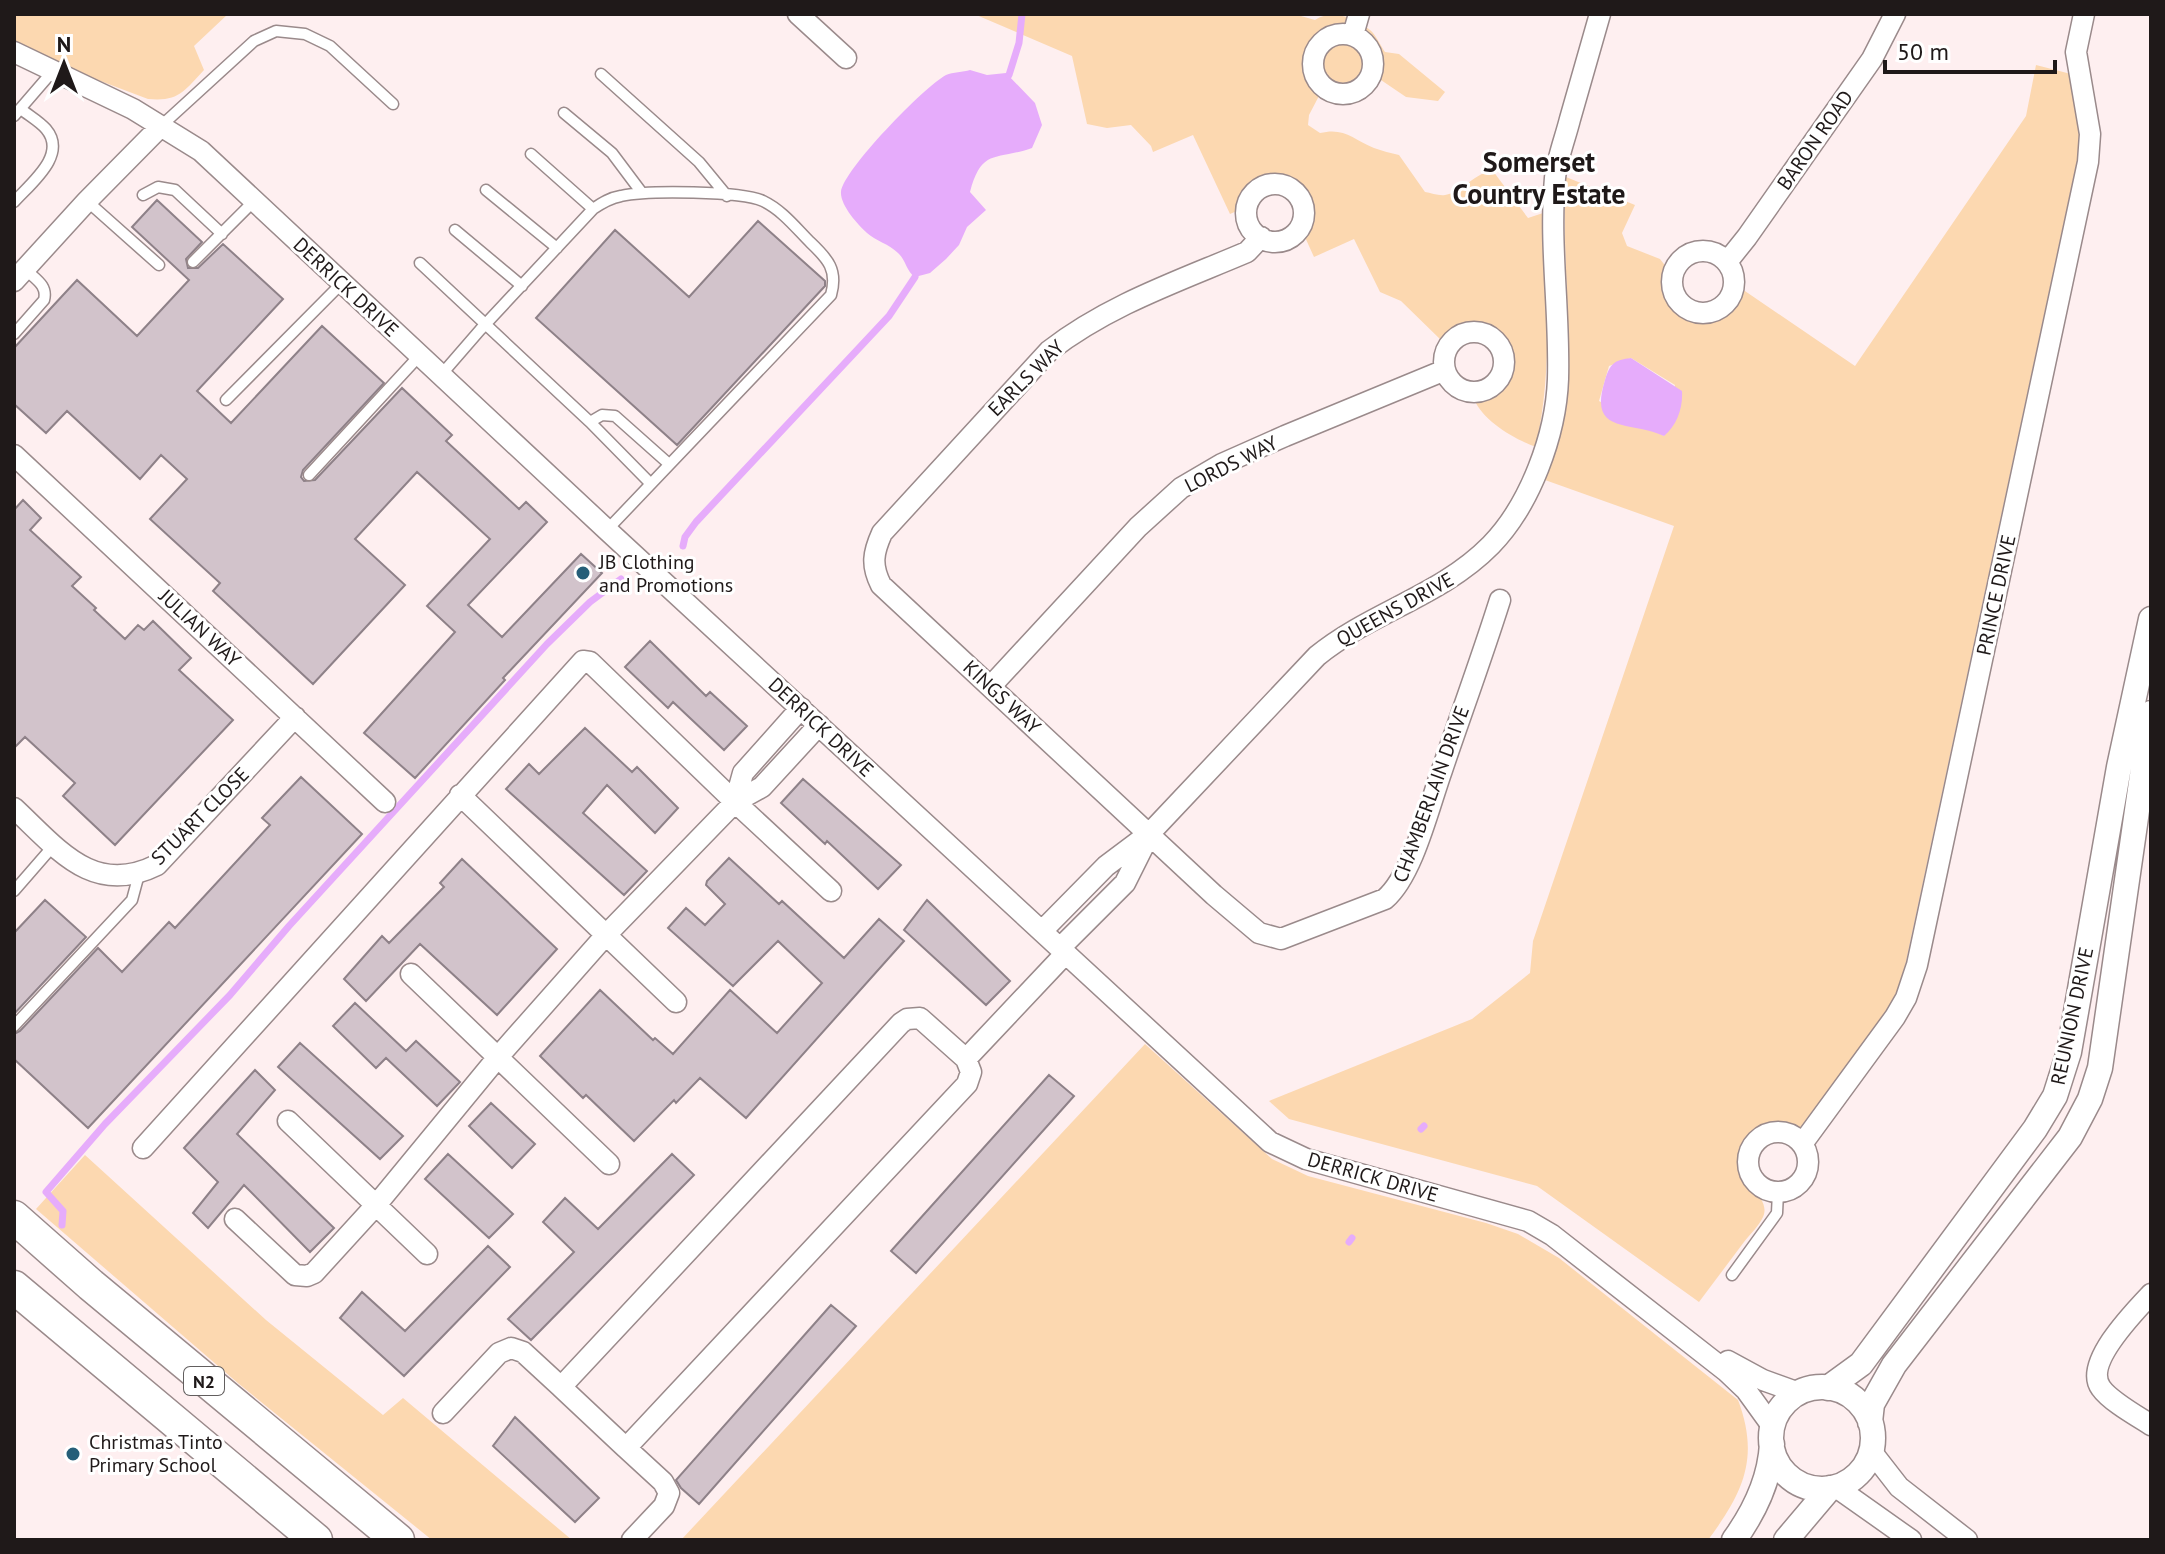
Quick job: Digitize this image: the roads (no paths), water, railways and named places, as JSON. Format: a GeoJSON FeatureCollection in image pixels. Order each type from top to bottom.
{"type":"FeatureCollection","features":[{"type":"Feature","properties":{"kind":"highway","name":"N2"},"geometry":{"type":"LineString","coordinates":[[14,1217],[115,1306],[398,1540]]}},
{"type":"Feature","properties":{"kind":"highway","name":"N2"},"geometry":{"type":"LineString","coordinates":[[14,1287],[316,1540]]}},
{"type":"Feature","properties":{"kind":"street"},"geometry":{"type":"LineString","coordinates":[[798,14],[846,58]]}},
{"type":"Feature","properties":{"kind":"street"},"geometry":{"type":"LineString","coordinates":[[1353,35],[1359,14]]}},
{"type":"Feature","properties":{"kind":"street","name":"QUEENS DRIVE"},"geometry":{"type":"LineString","coordinates":[[1042,931],[1106,866],[1150,833],[1317,656],[1341,636],[1417,599],[1463,571],[1514,518],[1538,471],[1556,403],[1556,175],[1600,14]]}},
{"type":"Feature","properties":{"kind":"street","name":"BARON ROAD"},"geometry":{"type":"LineString","coordinates":[[1727,262],[1872,59],[1895,14]]}},
{"type":"Feature","properties":{"kind":"street","name":"PRINCE DRIVE"},"geometry":{"type":"LineString","coordinates":[[1802,1144],[1895,1017],[1906,998],[1917,965],[2088,162],[2090,134],[2076,52],[2084,14]]}},
{"type":"Feature","properties":{"kind":"street","name":"DERRICK DRIVE"},"geometry":{"type":"LineString","coordinates":[[14,52],[133,109],[201,151],[1270,1142],[1306,1159],[1528,1221],[1552,1235],[1740,1384],[1772,1434]]}},
{"type":"Feature","properties":{"kind":"street"},"geometry":{"type":"LineString","coordinates":[[19,275],[161,126]]}},
{"type":"Feature","properties":{"kind":"street","name":"EARLS WAY"},"geometry":{"type":"LineString","coordinates":[[874,550],[891,521],[1049,351],[1080,327],[1111,310],[1247,252],[1261,237]]}},
{"type":"Feature","properties":{"kind":"street","name":"LORDS WAY"},"geometry":{"type":"LineString","coordinates":[[991,686],[1138,527],[1181,488],[1222,464],[1260,447],[1445,370]]}},
{"type":"Feature","properties":{"kind":"street","name":"JULIAN WAY"},"geometry":{"type":"LineString","coordinates":[[14,455],[385,802]]}},
{"type":"Feature","properties":{"kind":"street","name":"KINGS WAY"},"geometry":{"type":"LineString","coordinates":[[874,550],[872,563],[881,585],[1150,833]]}},
{"type":"Feature","properties":{"kind":"street","name":"CHAMBERLAIN DRIVE"},"geometry":{"type":"LineString","coordinates":[[1150,833],[1259,933],[1271,937],[1281,939],[1293,936],[1385,899],[1395,891],[1404,876],[1500,600]]}},
{"type":"Feature","properties":{"kind":"street","name":"REUNION DRIVE"},"geometry":{"type":"LineString","coordinates":[[1828,1388],[1861,1364],[2035,1129],[2055,1096],[2069,1052],[2117,781],[2151,619]]}},
{"type":"Feature","properties":{"kind":"street"},"geometry":{"type":"LineString","coordinates":[[143,1148],[580,663],[590,662],[831,891]]}},
{"type":"Feature","properties":{"kind":"street"},"geometry":{"type":"LineString","coordinates":[[735,802],[743,773],[801,708]]}},
{"type":"Feature","properties":{"kind":"street","name":"REUNION DRIVE"},"geometry":{"type":"LineString","coordinates":[[1870,1422],[1872,1404],[1894,1365],[2070,1137],[2090,1099],[2100,1068],[2109,1013],[2151,713]]}},
{"type":"Feature","properties":{"kind":"street","name":"STUART CLOSE"},"geometry":{"type":"LineString","coordinates":[[14,808],[83,867],[98,874],[117,877],[139,874],[157,865],[295,717]]}},
{"type":"Feature","properties":{"kind":"street"},"geometry":{"type":"LineString","coordinates":[[235,1219],[295,1275],[314,1273],[377,1204],[498,1057],[605,936],[735,802],[762,787],[819,725]]}},
{"type":"Feature","properties":{"kind":"street"},"geometry":{"type":"LineString","coordinates":[[460,795],[676,1002]]}},
{"type":"Feature","properties":{"kind":"street","name":"QUEENS DRIVE"},"geometry":{"type":"LineString","coordinates":[[966,1059],[1125,883],[1150,833]]}},
{"type":"Feature","properties":{"kind":"street"},"geometry":{"type":"LineString","coordinates":[[411,974],[609,1164]]}},
{"type":"Feature","properties":{"kind":"street"},"geometry":{"type":"LineString","coordinates":[[561,1387],[901,1023],[920,1018],[966,1059],[971,1072],[967,1084],[626,1448]]}},
{"type":"Feature","properties":{"kind":"street"},"geometry":{"type":"LineString","coordinates":[[288,1121],[427,1254]]}},
{"type":"Feature","properties":{"kind":"street"},"geometry":{"type":"LineString","coordinates":[[1784,1133],[1802,1144],[1806,1153],[1805,1174],[1790,1190],[1778,1192],[1757,1184],[1747,1163],[1750,1150],[1757,1140],[1769,1134],[1784,1133]]}},
{"type":"Feature","properties":{"kind":"street"},"geometry":{"type":"LineString","coordinates":[[2151,1294],[2101,1355],[2096,1373],[2101,1390],[2151,1425]]}},
{"type":"Feature","properties":{"kind":"street","name":"DERRICK DRIVE"},"geometry":{"type":"LineString","coordinates":[[1670,1326],[1746,1372],[1799,1393]]}},
{"type":"Feature","properties":{"kind":"street"},"geometry":{"type":"LineString","coordinates":[[443,1413],[505,1349],[523,1352],[663,1482],[669,1493],[664,1506],[632,1540]]}},
{"type":"Feature","properties":{"kind":"street"},"geometry":{"type":"LineString","coordinates":[[1734,1540],[1750,1518],[1763,1489],[1771,1465],[1772,1434],[1782,1407],[1799,1393],[1828,1388],[1843,1392],[1857,1402],[1870,1422],[1871,1451],[1858,1473],[1833,1488],[1786,1540]]}},
{"type":"Feature","properties":{"kind":"street"},"geometry":{"type":"LineString","coordinates":[[1772,1434],[1778,1463],[1794,1481],[1805,1486],[1833,1488],[1911,1540]]}},
{"type":"Feature","properties":{"kind":"street"},"geometry":{"type":"LineString","coordinates":[[1871,1451],[1899,1487],[1967,1540]]}},
{"type":"Feature","properties":{"kind":"lane"},"geometry":{"type":"LineString","coordinates":[[161,126],[242,50],[276,31],[305,34],[330,46],[393,104]]}},
{"type":"Feature","properties":{"kind":"lane"},"geometry":{"type":"LineString","coordinates":[[14,202],[52,160],[53,148],[46,129],[17,112],[52,72]]}},
{"type":"Feature","properties":{"kind":"lane"},"geometry":{"type":"LineString","coordinates":[[601,74],[699,162],[727,196]]}},
{"type":"Feature","properties":{"kind":"lane"},"geometry":{"type":"LineString","coordinates":[[564,113],[612,153],[642,193]]}},
{"type":"Feature","properties":{"kind":"lane"},"geometry":{"type":"LineString","coordinates":[[531,154],[593,209]]}},
{"type":"Feature","properties":{"kind":"lane"},"geometry":{"type":"LineString","coordinates":[[143,195],[158,187],[175,190],[222,234]]}},
{"type":"Feature","properties":{"kind":"lane"},"geometry":{"type":"LineString","coordinates":[[486,190],[557,248]]}},
{"type":"Feature","properties":{"kind":"lane"},"geometry":{"type":"LineString","coordinates":[[441,375],[593,209],[608,199],[642,193],[748,196],[775,208],[833,268],[831,295],[607,530]]}},
{"type":"Feature","properties":{"kind":"lane"},"geometry":{"type":"LineString","coordinates":[[87,201],[159,265]]}},
{"type":"Feature","properties":{"kind":"lane"},"geometry":{"type":"LineString","coordinates":[[193,262],[254,201]]}},
{"type":"Feature","properties":{"kind":"lane"},"geometry":{"type":"LineString","coordinates":[[455,230],[522,286]]}},
{"type":"Feature","properties":{"kind":"lane"},"geometry":{"type":"LineString","coordinates":[[420,263],[590,422],[650,483]]}},
{"type":"Feature","properties":{"kind":"lane"},"geometry":{"type":"LineString","coordinates":[[14,334],[44,300],[46,293],[43,286],[19,275]]}},
{"type":"Feature","properties":{"kind":"lane"},"geometry":{"type":"LineString","coordinates":[[226,400],[342,283]]}},
{"type":"Feature","properties":{"kind":"lane"},"geometry":{"type":"LineString","coordinates":[[309,475],[420,355]]}},
{"type":"Feature","properties":{"kind":"lane"},"geometry":{"type":"LineString","coordinates":[[590,422],[602,415],[615,416],[669,464]]}},
{"type":"Feature","properties":{"kind":"lane"},"geometry":{"type":"LineString","coordinates":[[14,891],[54,845]]}},
{"type":"Feature","properties":{"kind":"lane"},"geometry":{"type":"LineString","coordinates":[[14,1026],[132,900],[139,874]]}},
{"type":"Feature","properties":{"kind":"lane"},"geometry":{"type":"LineString","coordinates":[[1732,1275],[1777,1213],[1778,1192]]}},
{"type":"Feature","properties":{"kind":"waterway"},"geometry":{"type":"LineString","coordinates":[[1009,75],[1019,43],[1022,14]]}},
{"type":"Feature","properties":{"kind":"waterway"},"geometry":{"type":"LineString","coordinates":[[683,546],[685,537],[696,522],[889,316],[915,277]]}},
{"type":"Feature","properties":{"kind":"waterway"},"geometry":{"type":"LineString","coordinates":[[62,1225],[63,1211],[46,1192],[105,1124],[230,995],[289,926],[547,644],[590,602],[621,579]]}},
{"type":"Feature","properties":{"kind":"waterway"},"geometry":{"type":"LineString","coordinates":[[1421,1129],[1424,1126]]}},
{"type":"Feature","properties":{"kind":"waterway"},"geometry":{"type":"LineString","coordinates":[[1349,1242],[1352,1238]]}},
{"type":"Feature","properties":{"kind":"place","name":"JB Clothing and Promotions"},"geometry":{"type":"Point","coordinates":[583,573]}},
{"type":"Feature","properties":{"kind":"place","name":"Christmas Tinto Primary School"},"geometry":{"type":"Point","coordinates":[73,1454]}},
{"type":"Feature","properties":{"kind":"district","name":"Somerset Country Estate"},"geometry":{"type":"Point","coordinates":[1539,177]}}]}
